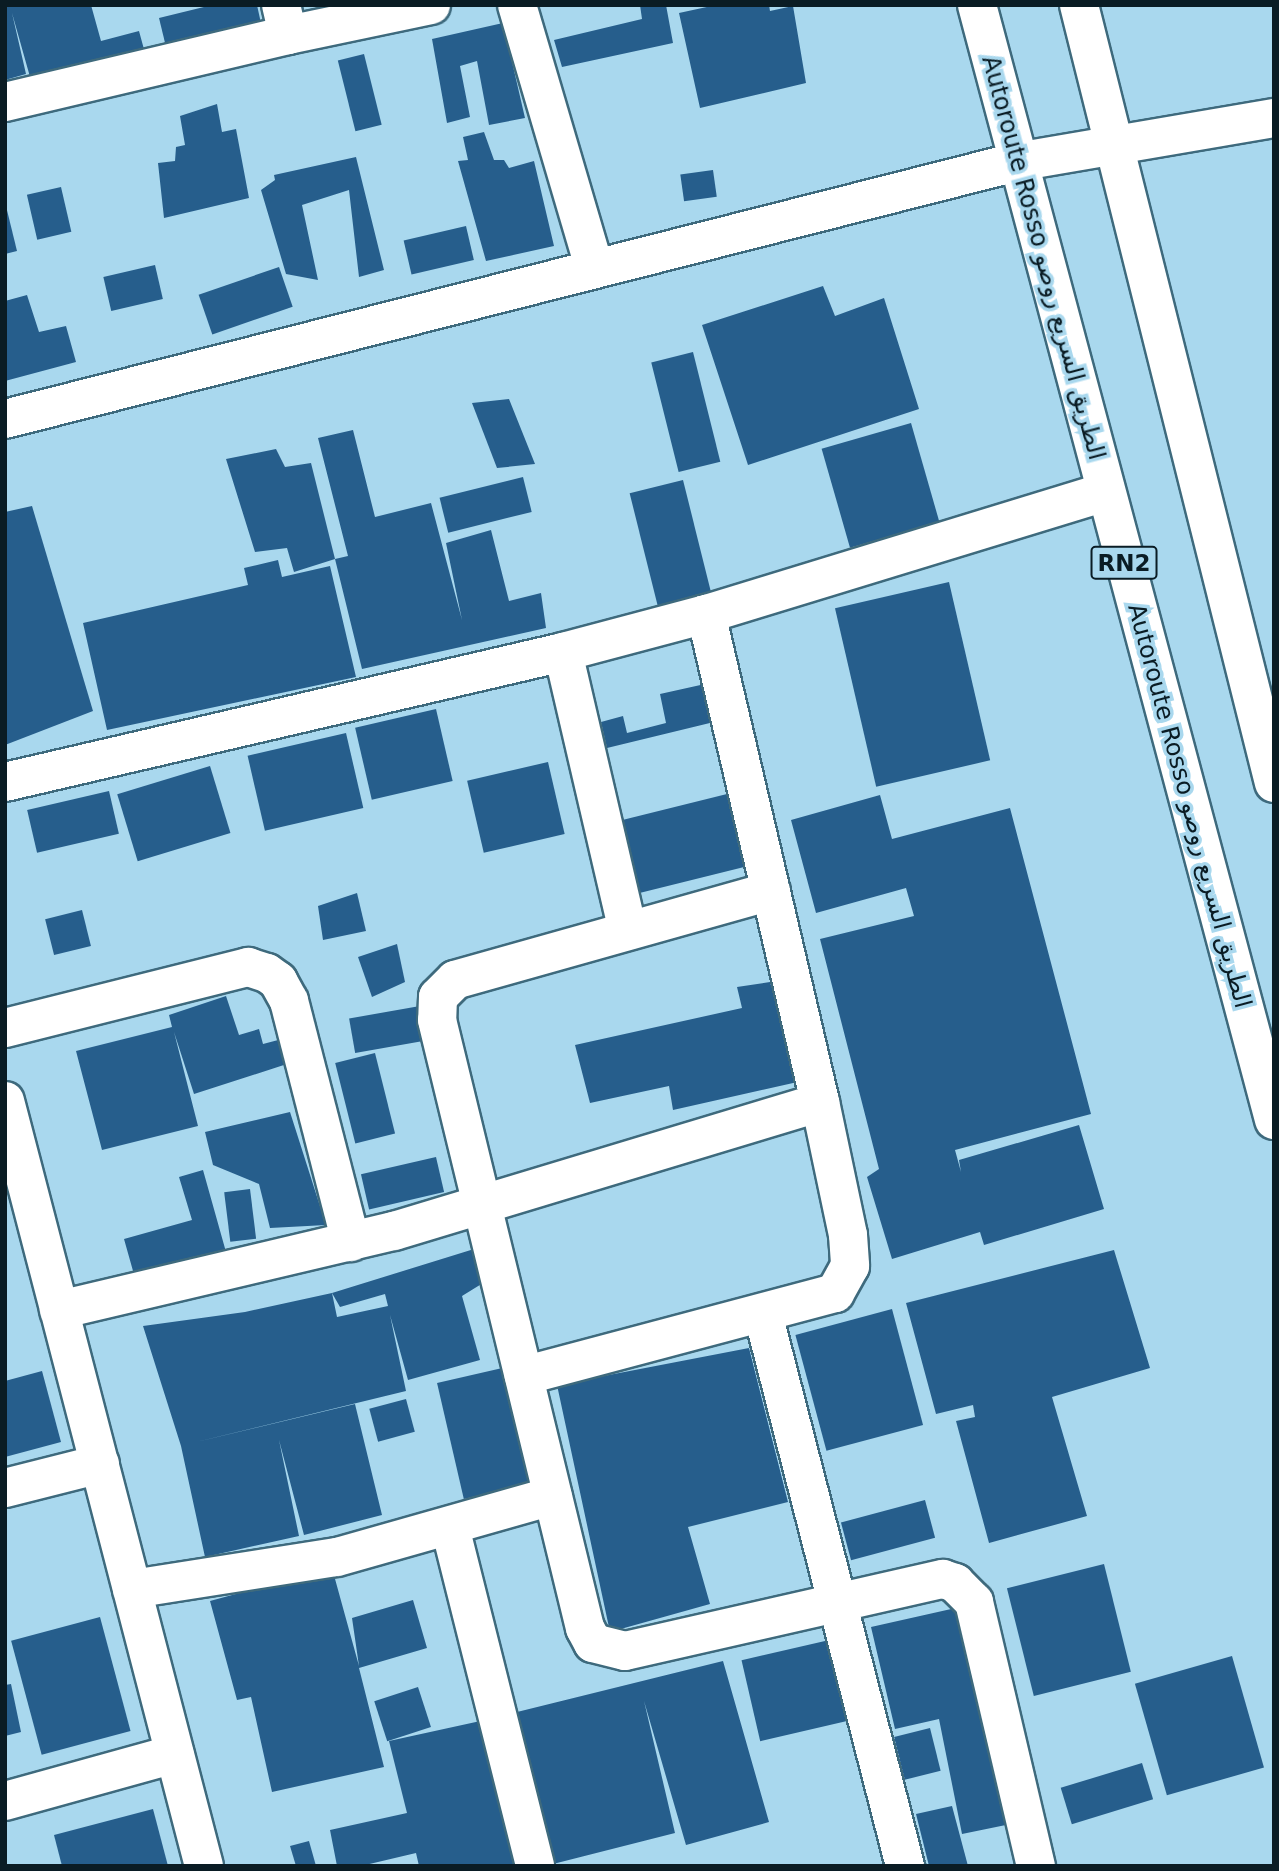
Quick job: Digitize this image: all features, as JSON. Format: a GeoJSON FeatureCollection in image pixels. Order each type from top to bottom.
{"type":"FeatureCollection","features":[{"type":"Feature","properties":{"kind":"main road"},"geometry":{"type":"LineString","coordinates":[[5,103],[285,20],[431,5]]}},
{"type":"Feature","properties":{"kind":"main road"},"geometry":{"type":"LineString","coordinates":[[517,5],[594,267]]}},
{"type":"Feature","properties":{"kind":"main road","name":"Autoroute Rosso الطريق السريع روصو"},"geometry":{"type":"LineString","coordinates":[[977,5],[1016,162],[1274,1120]]}},
{"type":"Feature","properties":{"kind":"main road"},"geometry":{"type":"LineString","coordinates":[[1079,5],[1274,783]]}},
{"type":"Feature","properties":{"kind":"main road"},"geometry":{"type":"LineString","coordinates":[[5,419],[594,267],[1016,162],[1274,118]]}},
{"type":"Feature","properties":{"kind":"main road"},"geometry":{"type":"LineString","coordinates":[[5,782],[563,652],[706,614],[1105,492]]}},
{"type":"Feature","properties":{"kind":"main road"},"geometry":{"type":"LineString","coordinates":[[524,1376],[835,1293],[850,1266],[848,1235],[820,1102],[706,614]]}},
{"type":"Feature","properties":{"kind":"main road"},"geometry":{"type":"LineString","coordinates":[[563,652],[628,931]]}},
{"type":"Feature","properties":{"kind":"main road"},"geometry":{"type":"LineString","coordinates":[[771,891],[456,980],[438,997],[437,1020],[480,1205],[585,1628],[593,1643],[611,1650],[648,1647],[943,1578],[962,1587],[974,1602],[1037,1866]]}},
{"type":"Feature","properties":{"kind":"main road"},"geometry":{"type":"LineString","coordinates":[[5,1028],[248,967],[267,974],[278,981],[289,1001],[351,1242]]}},
{"type":"Feature","properties":{"kind":"main road"},"geometry":{"type":"LineString","coordinates":[[5,1101],[204,1866]]}},
{"type":"Feature","properties":{"kind":"main road"},"geometry":{"type":"LineString","coordinates":[[59,1310],[351,1242],[820,1102]]}},
{"type":"Feature","properties":{"kind":"main road"},"geometry":{"type":"LineString","coordinates":[[763,1314],[839,1601],[905,1866]]}},
{"type":"Feature","properties":{"kind":"main road"},"geometry":{"type":"LineString","coordinates":[[5,1488],[100,1464]]}},
{"type":"Feature","properties":{"kind":"main road"},"geometry":{"type":"LineString","coordinates":[[132,1590],[337,1557],[553,1496]]}},
{"type":"Feature","properties":{"kind":"main road"},"geometry":{"type":"LineString","coordinates":[[450,1527],[535,1866]]}},
{"type":"Feature","properties":{"kind":"main road"},"geometry":{"type":"LineString","coordinates":[[5,1801],[175,1754]]}},
{"type":"Feature","properties":{"kind":"building"},"geometry":{"type":"Polygon","coordinates":[[[5,5],[91,5],[101,41],[139,31],[145,53],[32,84],[12,13],[26,74],[5,80],[5,5]]]}},
{"type":"Feature","properties":{"kind":"building"},"geometry":{"type":"Polygon","coordinates":[[[212,5],[257,5],[262,28],[167,51],[159,18],[212,5]]]}},
{"type":"Feature","properties":{"kind":"building"},"geometry":{"type":"Polygon","coordinates":[[[640,5],[666,5],[673,43],[562,67],[554,40],[642,19],[640,5]]]}},
{"type":"Feature","properties":{"kind":"building"},"geometry":{"type":"Polygon","coordinates":[[[716,5],[769,5],[770,11],[793,6],[806,83],[700,108],[679,13],[716,5]]]}},
{"type":"Feature","properties":{"kind":"building"},"geometry":{"type":"Polygon","coordinates":[[[503,23],[525,118],[489,125],[477,61],[460,66],[470,117],[447,123],[432,39],[503,23]]]}},
{"type":"Feature","properties":{"kind":"building"},"geometry":{"type":"Polygon","coordinates":[[[364,54],[382,125],[355,131],[338,61],[364,54]]]}},
{"type":"Feature","properties":{"kind":"building"},"geometry":{"type":"Polygon","coordinates":[[[217,104],[222,132],[236,129],[249,198],[164,218],[158,163],[175,161],[176,147],[185,145],[180,116],[217,104]]]}},
{"type":"Feature","properties":{"kind":"building"},"geometry":{"type":"Polygon","coordinates":[[[484,132],[494,160],[504,160],[509,168],[534,161],[554,246],[486,261],[458,161],[468,160],[463,137],[484,132]]]}},
{"type":"Feature","properties":{"kind":"building"},"geometry":{"type":"Polygon","coordinates":[[[356,157],[384,270],[359,277],[349,190],[302,205],[318,280],[286,274],[261,190],[275,180],[274,175],[356,157]]]}},
{"type":"Feature","properties":{"kind":"building"},"geometry":{"type":"Polygon","coordinates":[[[713,170],[717,197],[684,201],[680,175],[713,170]]]}},
{"type":"Feature","properties":{"kind":"building"},"geometry":{"type":"Polygon","coordinates":[[[61,187],[71,232],[37,240],[27,195],[61,187]]]}},
{"type":"Feature","properties":{"kind":"building"},"geometry":{"type":"Polygon","coordinates":[[[5,202],[17,251],[5,254],[5,202]]]}},
{"type":"Feature","properties":{"kind":"building"},"geometry":{"type":"Polygon","coordinates":[[[466,226],[474,260],[412,274],[404,240],[466,226]]]}},
{"type":"Feature","properties":{"kind":"building"},"geometry":{"type":"Polygon","coordinates":[[[155,265],[163,299],[111,311],[103,277],[155,265]]]}},
{"type":"Feature","properties":{"kind":"building"},"geometry":{"type":"Polygon","coordinates":[[[279,267],[293,307],[212,334],[199,295],[279,267]]]}},
{"type":"Feature","properties":{"kind":"building"},"geometry":{"type":"Polygon","coordinates":[[[823,286],[835,316],[884,298],[919,409],[748,465],[702,325],[823,286]]]}},
{"type":"Feature","properties":{"kind":"building"},"geometry":{"type":"Polygon","coordinates":[[[27,295],[39,332],[66,326],[76,362],[5,381],[5,301],[27,295]]]}},
{"type":"Feature","properties":{"kind":"building"},"geometry":{"type":"Polygon","coordinates":[[[693,352],[720,462],[679,472],[651,362],[693,352]]]}},
{"type":"Feature","properties":{"kind":"building"},"geometry":{"type":"Polygon","coordinates":[[[509,399],[535,464],[497,468],[472,403],[509,399]]]}},
{"type":"Feature","properties":{"kind":"building"},"geometry":{"type":"Polygon","coordinates":[[[911,423],[939,522],[850,548],[822,449],[911,423]]]}},
{"type":"Feature","properties":{"kind":"building"},"geometry":{"type":"Polygon","coordinates":[[[353,430],[375,517],[431,503],[462,620],[446,543],[491,530],[509,601],[541,593],[546,628],[362,669],[335,559],[348,556],[318,438],[353,430]]]}},
{"type":"Feature","properties":{"kind":"building"},"geometry":{"type":"Polygon","coordinates":[[[276,449],[285,467],[311,463],[335,559],[294,572],[287,548],[255,552],[226,459],[276,449]]]}},
{"type":"Feature","properties":{"kind":"building"},"geometry":{"type":"Polygon","coordinates":[[[523,477],[532,512],[448,533],[440,498],[523,477]]]}},
{"type":"Feature","properties":{"kind":"building"},"geometry":{"type":"Polygon","coordinates":[[[683,480],[712,594],[658,608],[630,493],[683,480]]]}},
{"type":"Feature","properties":{"kind":"building"},"geometry":{"type":"Polygon","coordinates":[[[32,506],[93,711],[5,745],[5,512],[32,506]]]}},
{"type":"Feature","properties":{"kind":"building"},"geometry":{"type":"Polygon","coordinates":[[[278,560],[282,577],[330,566],[356,677],[107,730],[83,623],[248,585],[244,568],[278,560]]]}},
{"type":"Feature","properties":{"kind":"building"},"geometry":{"type":"Polygon","coordinates":[[[949,582],[990,760],[876,787],[835,608],[949,582]]]}},
{"type":"Feature","properties":{"kind":"building"},"geometry":{"type":"Polygon","coordinates":[[[705,684],[714,722],[607,748],[601,722],[623,716],[627,733],[666,723],[660,694],[705,684]]]}},
{"type":"Feature","properties":{"kind":"building"},"geometry":{"type":"Polygon","coordinates":[[[436,709],[453,781],[372,800],[355,728],[436,709]]]}},
{"type":"Feature","properties":{"kind":"building"},"geometry":{"type":"Polygon","coordinates":[[[346,733],[363,808],[265,831],[248,756],[346,733]]]}},
{"type":"Feature","properties":{"kind":"building"},"geometry":{"type":"Polygon","coordinates":[[[548,762],[565,834],[484,853],[467,781],[548,762]]]}},
{"type":"Feature","properties":{"kind":"building"},"geometry":{"type":"Polygon","coordinates":[[[210,766],[230,833],[138,861],[117,794],[210,766]]]}},
{"type":"Feature","properties":{"kind":"building"},"geometry":{"type":"Polygon","coordinates":[[[109,791],[119,834],[37,853],[27,810],[109,791]]]}},
{"type":"Feature","properties":{"kind":"building"},"geometry":{"type":"Polygon","coordinates":[[[731,793],[749,866],[639,893],[620,821],[731,793]]]}},
{"type":"Feature","properties":{"kind":"building"},"geometry":{"type":"Polygon","coordinates":[[[880,795],[892,839],[1010,808],[1091,1114],[955,1150],[961,1172],[959,1160],[1079,1125],[1104,1209],[984,1245],[980,1232],[892,1259],[867,1177],[879,1169],[820,939],[914,916],[906,888],[816,913],[791,820],[880,795]]]}},
{"type":"Feature","properties":{"kind":"building"},"geometry":{"type":"Polygon","coordinates":[[[357,893],[366,931],[323,940],[318,906],[357,893]]]}},
{"type":"Feature","properties":{"kind":"building"},"geometry":{"type":"Polygon","coordinates":[[[82,910],[91,946],[54,955],[45,919],[82,910]]]}},
{"type":"Feature","properties":{"kind":"building"},"geometry":{"type":"Polygon","coordinates":[[[397,944],[405,982],[372,997],[358,957],[397,944]]]}},
{"type":"Feature","properties":{"kind":"building"},"geometry":{"type":"Polygon","coordinates":[[[770,982],[802,1081],[673,1110],[669,1086],[590,1103],[575,1045],[742,1008],[737,987],[770,982]]]}},
{"type":"Feature","properties":{"kind":"building"},"geometry":{"type":"Polygon","coordinates":[[[226,996],[239,1035],[259,1029],[263,1044],[282,1039],[290,1063],[194,1094],[174,1032],[198,1126],[102,1150],[76,1051],[172,1027],[169,1015],[226,996]]]}},
{"type":"Feature","properties":{"kind":"building"},"geometry":{"type":"Polygon","coordinates":[[[420,1006],[426,1040],[355,1053],[349,1019],[420,1006]]]}},
{"type":"Feature","properties":{"kind":"building"},"geometry":{"type":"Polygon","coordinates":[[[375,1053],[395,1134],[355,1143],[335,1063],[375,1053]]]}},
{"type":"Feature","properties":{"kind":"building"},"geometry":{"type":"Polygon","coordinates":[[[290,1112],[326,1225],[270,1228],[259,1184],[213,1165],[205,1132],[290,1112]]]}},
{"type":"Feature","properties":{"kind":"building"},"geometry":{"type":"Polygon","coordinates":[[[436,1157],[444,1192],[369,1209],[361,1174],[436,1157]]]}},
{"type":"Feature","properties":{"kind":"building"},"geometry":{"type":"Polygon","coordinates":[[[203,1170],[226,1252],[135,1278],[124,1239],[192,1220],[179,1177],[203,1170]]]}},
{"type":"Feature","properties":{"kind":"building"},"geometry":{"type":"Polygon","coordinates":[[[250,1189],[256,1239],[230,1242],[224,1192],[250,1189]]]}},
{"type":"Feature","properties":{"kind":"building"},"geometry":{"type":"Polygon","coordinates":[[[487,1245],[496,1275],[462,1296],[480,1360],[408,1380],[390,1315],[406,1391],[192,1443],[355,1404],[382,1515],[304,1535],[279,1440],[299,1536],[205,1557],[181,1446],[143,1326],[245,1312],[332,1293],[487,1245]],[[332,1293],[337,1317],[388,1306],[385,1294],[340,1307],[332,1293]]]}},
{"type":"Feature","properties":{"kind":"building"},"geometry":{"type":"Polygon","coordinates":[[[1114,1250],[1150,1368],[1052,1397],[1087,1516],[989,1543],[956,1421],[975,1417],[973,1405],[936,1414],[906,1303],[1114,1250]]]}},
{"type":"Feature","properties":{"kind":"building"},"geometry":{"type":"Polygon","coordinates":[[[892,1309],[923,1425],[826,1451],[795,1335],[892,1309]]]}},
{"type":"Feature","properties":{"kind":"building"},"geometry":{"type":"Polygon","coordinates":[[[749,1348],[788,1502],[688,1527],[710,1604],[610,1632],[557,1385],[749,1348]]]}},
{"type":"Feature","properties":{"kind":"building"},"geometry":{"type":"Polygon","coordinates":[[[515,1365],[542,1481],[464,1499],[437,1383],[515,1365]]]}},
{"type":"Feature","properties":{"kind":"building"},"geometry":{"type":"Polygon","coordinates":[[[42,1371],[61,1442],[5,1457],[5,1381],[42,1371]]]}},
{"type":"Feature","properties":{"kind":"building"},"geometry":{"type":"Polygon","coordinates":[[[406,1399],[415,1432],[378,1442],[369,1409],[406,1399]]]}},
{"type":"Feature","properties":{"kind":"building"},"geometry":{"type":"Polygon","coordinates":[[[925,1500],[935,1538],[851,1560],[841,1523],[925,1500]]]}},
{"type":"Feature","properties":{"kind":"building"},"geometry":{"type":"Polygon","coordinates":[[[1104,1564],[1131,1672],[1034,1696],[1007,1588],[1104,1564]]]}},
{"type":"Feature","properties":{"kind":"building"},"geometry":{"type":"Polygon","coordinates":[[[332,1568],[359,1666],[352,1618],[413,1600],[427,1648],[359,1668],[384,1767],[272,1792],[251,1697],[237,1700],[210,1601],[332,1568]]]}},
{"type":"Feature","properties":{"kind":"building"},"geometry":{"type":"Polygon","coordinates":[[[969,1605],[1021,1822],[962,1834],[939,1719],[895,1729],[871,1627],[969,1605]]]}},
{"type":"Feature","properties":{"kind":"building"},"geometry":{"type":"Polygon","coordinates":[[[100,1617],[131,1731],[42,1755],[11,1641],[100,1617]]]}},
{"type":"Feature","properties":{"kind":"building"},"geometry":{"type":"Polygon","coordinates":[[[838,1638],[857,1719],[760,1741],[742,1660],[838,1638]]]}},
{"type":"Feature","properties":{"kind":"building"},"geometry":{"type":"Polygon","coordinates":[[[1232,1656],[1264,1768],[1167,1795],[1135,1684],[1232,1656]]]}},
{"type":"Feature","properties":{"kind":"building"},"geometry":{"type":"Polygon","coordinates":[[[723,1661],[769,1822],[686,1845],[644,1701],[675,1833],[553,1864],[513,1713],[723,1661]]]}},
{"type":"Feature","properties":{"kind":"building"},"geometry":{"type":"Polygon","coordinates":[[[11,1684],[21,1732],[5,1736],[5,1685],[11,1684]]]}},
{"type":"Feature","properties":{"kind":"building"},"geometry":{"type":"Polygon","coordinates":[[[418,1687],[431,1727],[387,1741],[374,1701],[418,1687]]]}},
{"type":"Feature","properties":{"kind":"building"},"geometry":{"type":"Polygon","coordinates":[[[485,1720],[524,1866],[419,1866],[416,1853],[361,1866],[337,1866],[330,1830],[407,1813],[389,1741],[485,1720]]]}},
{"type":"Feature","properties":{"kind":"building"},"geometry":{"type":"Polygon","coordinates":[[[930,1728],[941,1771],[905,1780],[894,1737],[930,1728]]]}},
{"type":"Feature","properties":{"kind":"building"},"geometry":{"type":"Polygon","coordinates":[[[1142,1763],[1153,1799],[1072,1824],[1061,1788],[1142,1763]]]}},
{"type":"Feature","properties":{"kind":"building"},"geometry":{"type":"Polygon","coordinates":[[[952,1806],[968,1866],[929,1866],[916,1814],[952,1806]]]}},
{"type":"Feature","properties":{"kind":"building"},"geometry":{"type":"Polygon","coordinates":[[[153,1809],[168,1866],[62,1866],[54,1835],[153,1809]]]}},
{"type":"Feature","properties":{"kind":"building"},"geometry":{"type":"Polygon","coordinates":[[[309,1841],[316,1866],[296,1866],[290,1846],[309,1841]]]}}]}
